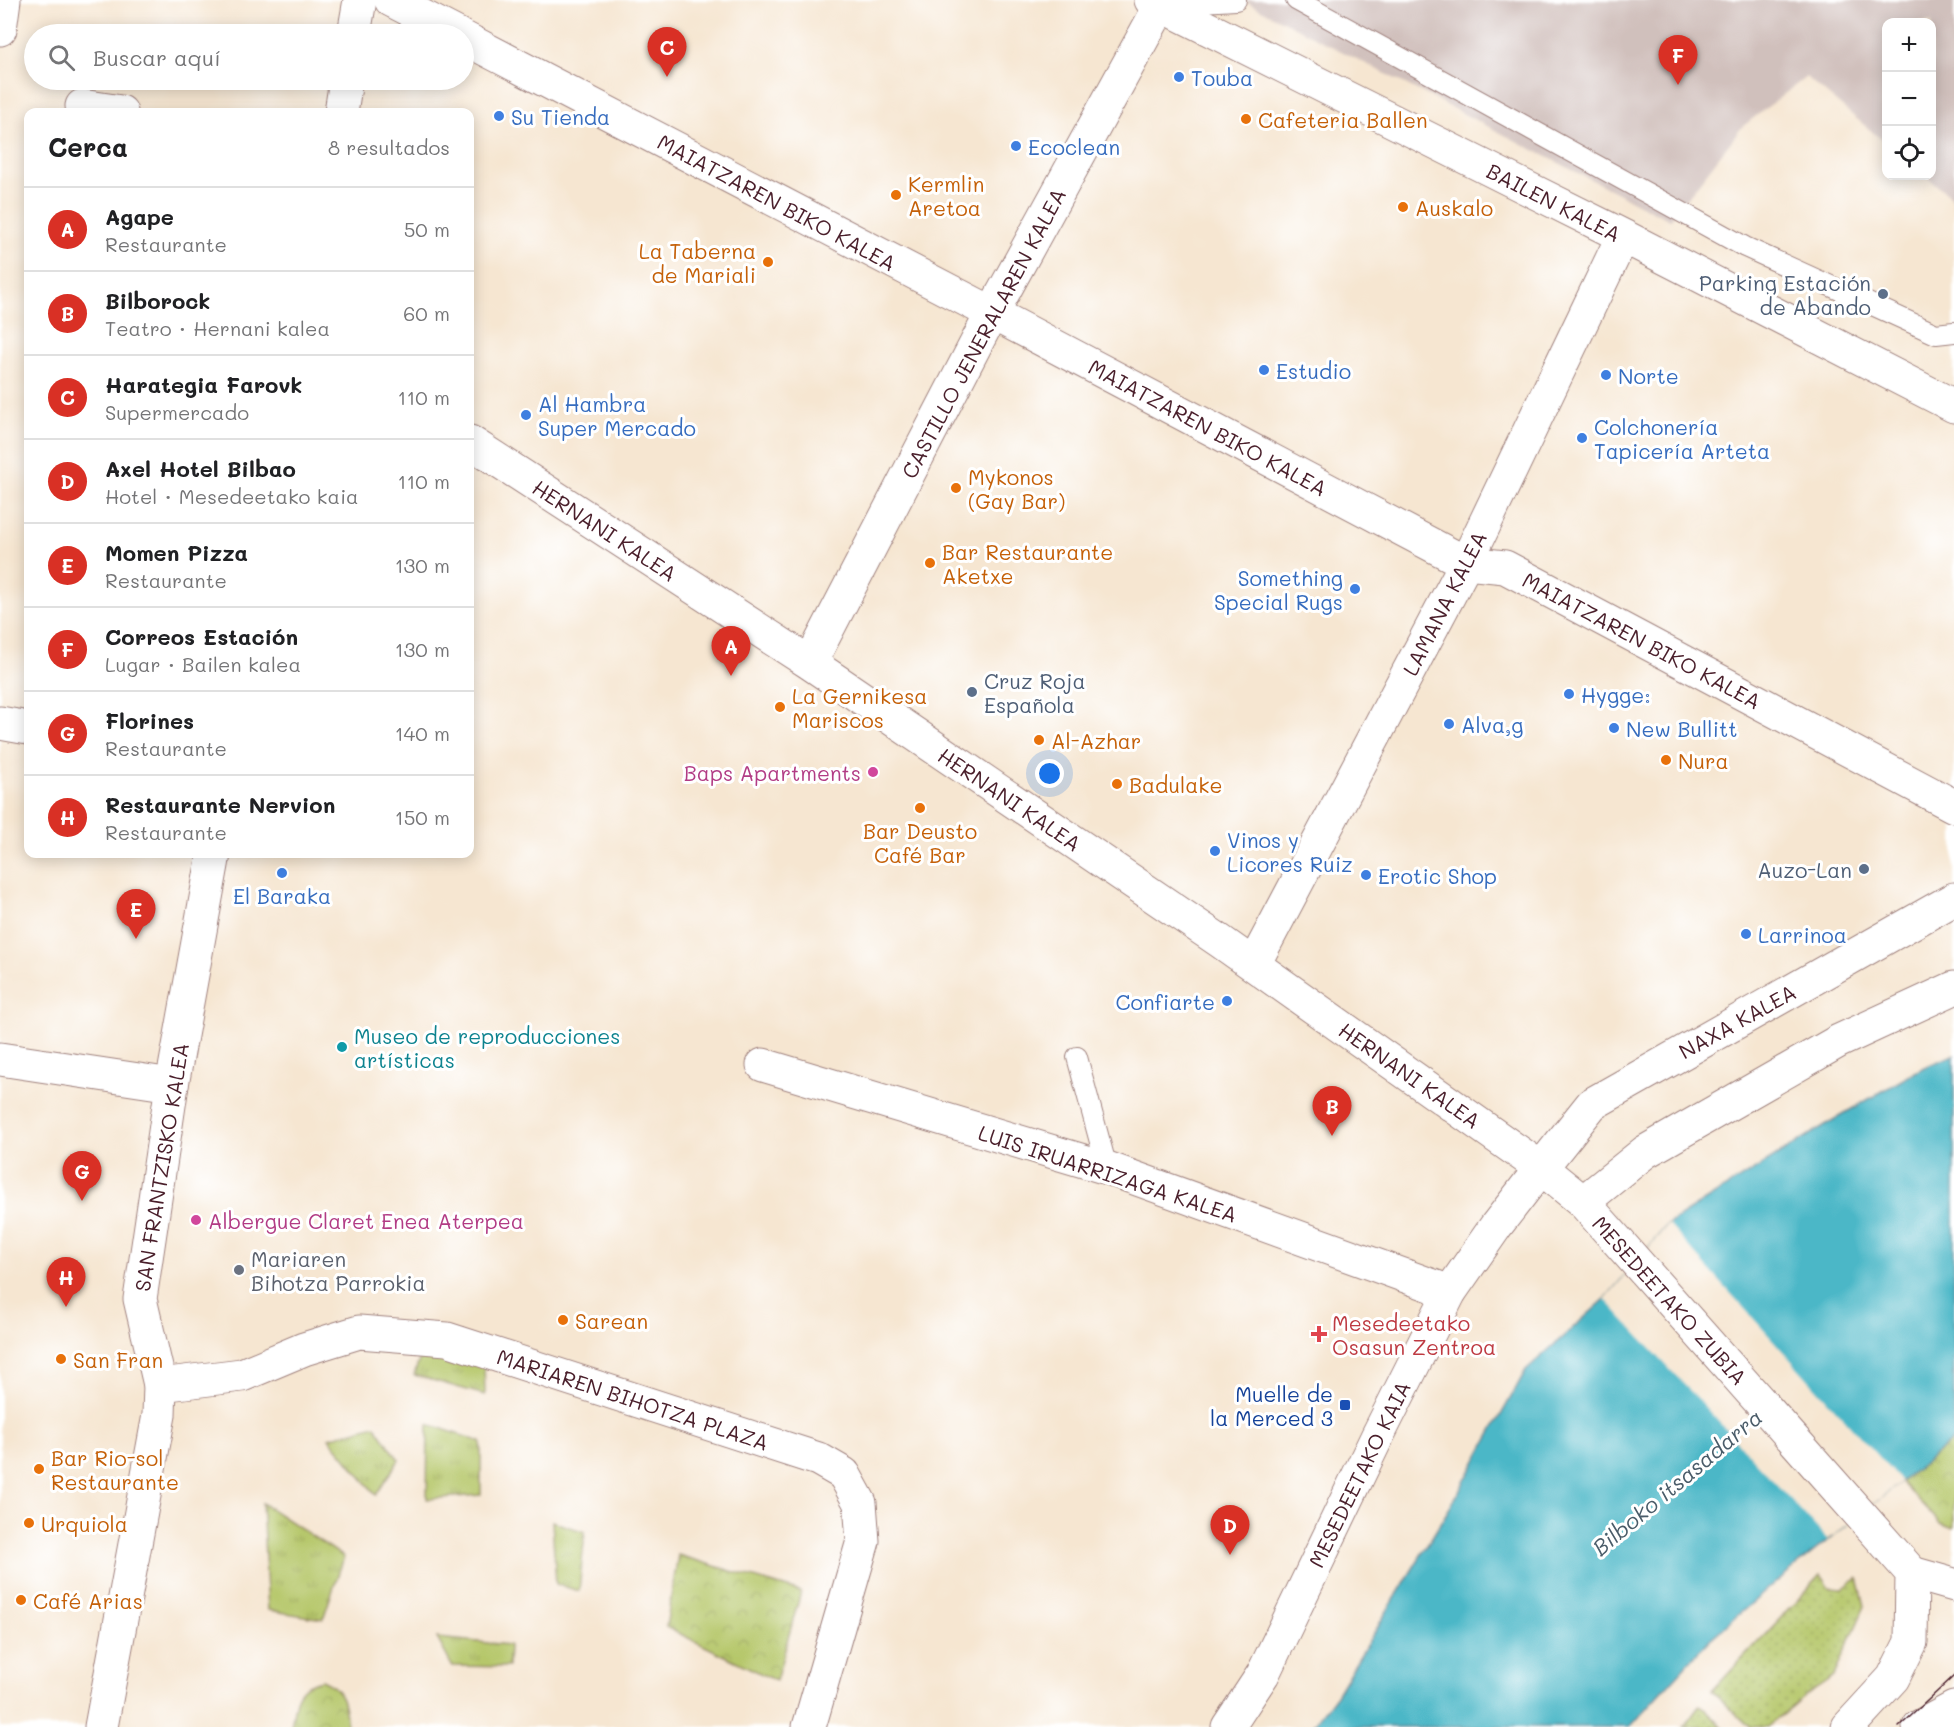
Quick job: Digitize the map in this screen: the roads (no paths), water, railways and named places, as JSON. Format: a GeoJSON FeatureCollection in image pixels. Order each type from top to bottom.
{"type":"FeatureCollection","features":[{"type":"Feature","properties":{"kind":"street"},"geometry":{"type":"LineString","coordinates":[[0,29],[4,0]]}},
{"type":"Feature","properties":{"kind":"street"},"geometry":{"type":"LineString","coordinates":[[356,24],[360,0]]}},
{"type":"Feature","properties":{"kind":"street"},"geometry":{"type":"LineString","coordinates":[[392,0],[438,24]]}},
{"type":"Feature","properties":{"kind":"street","name":"BAILEN KALEA"},"geometry":{"type":"LineString","coordinates":[[1158,2],[1954,406]]}},
{"type":"Feature","properties":{"kind":"street","name":"CASTILLO JENERALAREN KALEA"},"geometry":{"type":"LineString","coordinates":[[810,663],[992,313],[1158,2]]}},
{"type":"Feature","properties":{"kind":"street","name":"MAIATZAREN BIKO KALEA"},"geometry":{"type":"LineString","coordinates":[[474,43],[1466,563],[1505,567],[1954,806]]}},
{"type":"Feature","properties":{"kind":"street"},"geometry":{"type":"LineString","coordinates":[[342,108],[344,90]]}},
{"type":"Feature","properties":{"kind":"street"},"geometry":{"type":"LineString","coordinates":[[82,106],[95,108]]}},
{"type":"Feature","properties":{"kind":"street","name":"LAMANA KALEA"},"geometry":{"type":"LineString","coordinates":[[1254,964],[1466,563],[1623,236]]}},
{"type":"Feature","properties":{"kind":"street","name":"HERNANI KALEA"},"geometry":{"type":"LineString","coordinates":[[474,445],[810,663],[1254,964],[1541,1168]]}},
{"type":"Feature","properties":{"kind":"street"},"geometry":{"type":"LineString","coordinates":[[0,723],[24,727]]}},
{"type":"Feature","properties":{"kind":"street","name":"SAN FRANTZISKO KALEA"},"geometry":{"type":"LineString","coordinates":[[101,1727],[159,1416],[160,1385],[140,1299],[172,1085],[213,858]]}},
{"type":"Feature","properties":{"kind":"street","name":"NAXA KALEA"},"geometry":{"type":"LineString","coordinates":[[1541,1168],[1592,1104],[1954,899]]}},
{"type":"Feature","properties":{"kind":"street"},"geometry":{"type":"LineString","coordinates":[[1584,1202],[1645,1152],[1839,1041],[1954,988]]}},
{"type":"Feature","properties":{"kind":"street"},"geometry":{"type":"LineString","coordinates":[[0,1059],[172,1085]]}},
{"type":"Feature","properties":{"kind":"street","name":"LUIS IRUARRIZAGA KALEA"},"geometry":{"type":"LineString","coordinates":[[763,1065],[1107,1168],[1449,1292]]}},
{"type":"Feature","properties":{"kind":"street","name":"MESEDEETAKO ZUBIA"},"geometry":{"type":"LineString","coordinates":[[1541,1168],[1584,1202],[1912,1573]]}},
{"type":"Feature","properties":{"kind":"street","name":"MESEDEETAKO KAIA"},"geometry":{"type":"LineString","coordinates":[[1228,1727],[1263,1674],[1371,1447],[1449,1292],[1541,1168]]}},
{"type":"Feature","properties":{"kind":"street","name":"MARIAREN BIHOTZA PLAZA"},"geometry":{"type":"LineString","coordinates":[[160,1385],[242,1375],[304,1349],[359,1332],[447,1339],[818,1459],[844,1474],[860,1503],[863,1541],[808,1727]]}},
{"type":"Feature","properties":{"kind":"street"},"geometry":{"type":"LineString","coordinates":[[1848,1727],[1893,1678],[1911,1642],[1912,1573],[1954,1585]]}},
{"type":"Feature","properties":{"kind":"street"},"geometry":{"type":"LineString","coordinates":[[1919,1727],[1954,1708]]}},
{"type":"Feature","properties":{"kind":"lane"},"geometry":{"type":"LineString","coordinates":[[1158,2],[1236,0]]}},
{"type":"Feature","properties":{"kind":"lane"},"geometry":{"type":"LineString","coordinates":[[1296,0],[1745,247],[1936,334],[1954,332]]}},
{"type":"Feature","properties":{"kind":"lane"},"geometry":{"type":"LineString","coordinates":[[1077,1057],[1107,1168]]}},
{"type":"Feature","properties":{"kind":"water","name":"Bilboko itsasadarra"},"geometry":{"type":"Polygon","coordinates":[[[1954,1055],[1954,1439],[1781,1578],[1709,1640],[1630,1727],[1312,1727],[1335,1697],[1449,1509],[1526,1370],[1605,1299],[1668,1224],[1838,1117],[1924,1067],[1954,1055]]]}},
{"type":"Feature","properties":{"kind":"tram line"},"geometry":{"type":"LineString","coordinates":[[1899,1727],[1954,1676]]}},
{"type":"Feature","properties":{"kind":"place","name":"Harategia Farovk"},"geometry":{"type":"Point","coordinates":[667,77]}},
{"type":"Feature","properties":{"kind":"place","name":"Touba"},"geometry":{"type":"Point","coordinates":[1179,77]}},
{"type":"Feature","properties":{"kind":"place","name":"Correos Estación"},"geometry":{"type":"Point","coordinates":[1678,85]}},
{"type":"Feature","properties":{"kind":"place","name":"Su Tienda"},"geometry":{"type":"Point","coordinates":[499,116]}},
{"type":"Feature","properties":{"kind":"place","name":"Cafeteria Ballen"},"geometry":{"type":"Point","coordinates":[1246,119]}},
{"type":"Feature","properties":{"kind":"place","name":"Ecoclean"},"geometry":{"type":"Point","coordinates":[1016,146]}},
{"type":"Feature","properties":{"kind":"place","name":"Kermlin Aretoa"},"geometry":{"type":"Point","coordinates":[896,195]}},
{"type":"Feature","properties":{"kind":"place","name":"Auskalo"},"geometry":{"type":"Point","coordinates":[1403,207]}},
{"type":"Feature","properties":{"kind":"place","name":"La Taberna de Mariali"},"geometry":{"type":"Point","coordinates":[768,262]}},
{"type":"Feature","properties":{"kind":"place","name":"Parking Estación de Abando"},"geometry":{"type":"Point","coordinates":[1883,294]}},
{"type":"Feature","properties":{"kind":"place","name":"Estudio"},"geometry":{"type":"Point","coordinates":[1264,370]}},
{"type":"Feature","properties":{"kind":"place","name":"Norte"},"geometry":{"type":"Point","coordinates":[1606,375]}},
{"type":"Feature","properties":{"kind":"place","name":"Al Hambra Super Mercado"},"geometry":{"type":"Point","coordinates":[526,415]}},
{"type":"Feature","properties":{"kind":"place","name":"Colchonería Tapicería Arteta"},"geometry":{"type":"Point","coordinates":[1582,438]}},
{"type":"Feature","properties":{"kind":"place","name":"Mykonos (Gay Bar)"},"geometry":{"type":"Point","coordinates":[956,488]}},
{"type":"Feature","properties":{"kind":"place","name":"Bar Restaurante Aketxe"},"geometry":{"type":"Point","coordinates":[930,563]}},
{"type":"Feature","properties":{"kind":"place","name":"Something Special Rugs"},"geometry":{"type":"Point","coordinates":[1355,589]}},
{"type":"Feature","properties":{"kind":"place","name":"Agape"},"geometry":{"type":"Point","coordinates":[731,676]}},
{"type":"Feature","properties":{"kind":"place","name":"Cruz Roja Española"},"geometry":{"type":"Point","coordinates":[972,692]}},
{"type":"Feature","properties":{"kind":"place","name":"Hygge:"},"geometry":{"type":"Point","coordinates":[1569,694]}},
{"type":"Feature","properties":{"kind":"place","name":"La Gernikesa Mariscos"},"geometry":{"type":"Point","coordinates":[780,707]}},
{"type":"Feature","properties":{"kind":"place","name":"Alva,g"},"geometry":{"type":"Point","coordinates":[1449,724]}},
{"type":"Feature","properties":{"kind":"place","name":"New Bullitt"},"geometry":{"type":"Point","coordinates":[1614,728]}},
{"type":"Feature","properties":{"kind":"place","name":"Al-Azhar"},"geometry":{"type":"Point","coordinates":[1039,740]}},
{"type":"Feature","properties":{"kind":"place","name":"Nura"},"geometry":{"type":"Point","coordinates":[1666,760]}},
{"type":"Feature","properties":{"kind":"place","name":"Baps Apartments"},"geometry":{"type":"Point","coordinates":[873,772]}},
{"type":"Feature","properties":{"kind":"place","name":"Badulake"},"geometry":{"type":"Point","coordinates":[1117,784]}},
{"type":"Feature","properties":{"kind":"place","name":"Bar Deusto Café Bar"},"geometry":{"type":"Point","coordinates":[920,808]}},
{"type":"Feature","properties":{"kind":"place","name":"Vinos y Licores Ruiz"},"geometry":{"type":"Point","coordinates":[1215,851]}},
{"type":"Feature","properties":{"kind":"place","name":"Auzo-Lan"},"geometry":{"type":"Point","coordinates":[1864,869]}},
{"type":"Feature","properties":{"kind":"place","name":"El Baraka"},"geometry":{"type":"Point","coordinates":[282,873]}},
{"type":"Feature","properties":{"kind":"place","name":"Erotic Shop"},"geometry":{"type":"Point","coordinates":[1366,875]}},
{"type":"Feature","properties":{"kind":"place","name":"Larrinoa"},"geometry":{"type":"Point","coordinates":[1746,934]}},
{"type":"Feature","properties":{"kind":"place","name":"Momen Pizza"},"geometry":{"type":"Point","coordinates":[136,939]}},
{"type":"Feature","properties":{"kind":"place","name":"Confiarte"},"geometry":{"type":"Point","coordinates":[1227,1001]}},
{"type":"Feature","properties":{"kind":"place","name":"Museo de reproducciones artísticas"},"geometry":{"type":"Point","coordinates":[342,1047]}},
{"type":"Feature","properties":{"kind":"place","name":"Bilborock"},"geometry":{"type":"Point","coordinates":[1332,1136]}},
{"type":"Feature","properties":{"kind":"place","name":"Florines"},"geometry":{"type":"Point","coordinates":[82,1201]}},
{"type":"Feature","properties":{"kind":"place","name":"Albergue Claret Enea Aterpea"},"geometry":{"type":"Point","coordinates":[196,1220]}},
{"type":"Feature","properties":{"kind":"place","name":"Mariaren Bihotza Parrokia"},"geometry":{"type":"Point","coordinates":[239,1270]}},
{"type":"Feature","properties":{"kind":"place","name":"Restaurante Nervion"},"geometry":{"type":"Point","coordinates":[66,1307]}},
{"type":"Feature","properties":{"kind":"place","name":"Sarean"},"geometry":{"type":"Point","coordinates":[563,1320]}},
{"type":"Feature","properties":{"kind":"place","name":"Mesedeetako Osasun Zentroa"},"geometry":{"type":"Point","coordinates":[1319,1334]}},
{"type":"Feature","properties":{"kind":"place","name":"San Fran"},"geometry":{"type":"Point","coordinates":[61,1359]}},
{"type":"Feature","properties":{"kind":"place","name":"Muelle de la Merced 3"},"geometry":{"type":"Point","coordinates":[1345,1405]}},
{"type":"Feature","properties":{"kind":"place","name":"Bar Rio-sol Restaurante"},"geometry":{"type":"Point","coordinates":[39,1469]}},
{"type":"Feature","properties":{"kind":"place","name":"Urquiola"},"geometry":{"type":"Point","coordinates":[29,1523]}},
{"type":"Feature","properties":{"kind":"place","name":"Axel Hotel Bilbao"},"geometry":{"type":"Point","coordinates":[1230,1555]}},
{"type":"Feature","properties":{"kind":"place","name":"Café Arias"},"geometry":{"type":"Point","coordinates":[21,1600]}}]}
